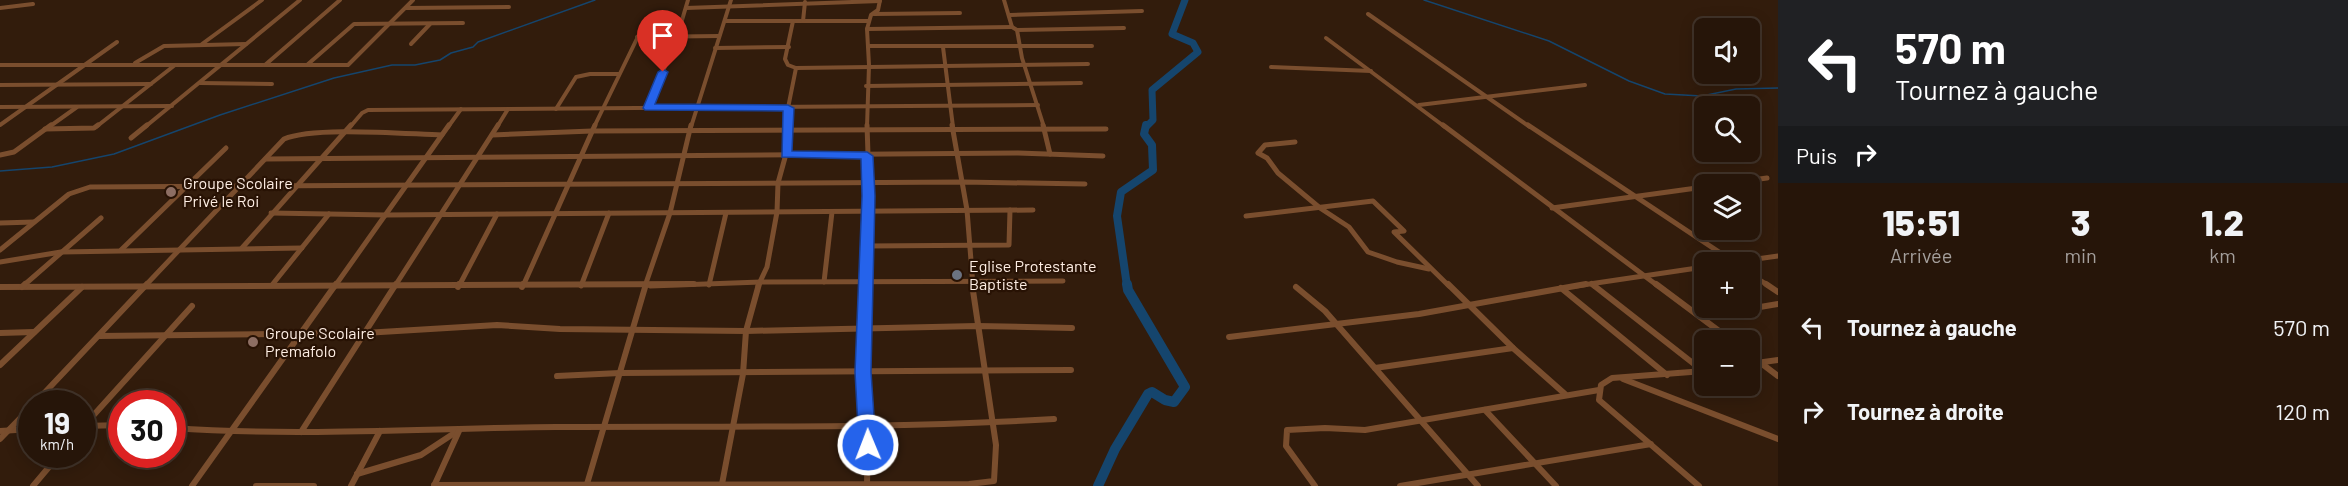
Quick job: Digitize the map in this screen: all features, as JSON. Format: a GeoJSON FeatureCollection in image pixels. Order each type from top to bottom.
{"type":"FeatureCollection","features":[{"type":"Feature","properties":{"kind":"street"},"geometry":{"type":"LineString","coordinates":[[201,45],[262,0]]}},
{"type":"Feature","properties":{"kind":"street"},"geometry":{"type":"LineString","coordinates":[[131,138],[300,0]]}},
{"type":"Feature","properties":{"kind":"street"},"geometry":{"type":"LineString","coordinates":[[265,65],[340,0]]}},
{"type":"Feature","properties":{"kind":"street"},"geometry":{"type":"LineString","coordinates":[[0,65],[348,65],[413,0]]}},
{"type":"Feature","properties":{"kind":"street"},"geometry":{"type":"LineString","coordinates":[[648,108],[677,36],[688,0]]}},
{"type":"Feature","properties":{"kind":"street"},"geometry":{"type":"LineString","coordinates":[[586,485],[645,286],[670,213],[695,109],[702,95],[715,48],[726,21],[730,0]]}},
{"type":"Feature","properties":{"kind":"street"},"geometry":{"type":"LineString","coordinates":[[1004,0],[1029,84],[1038,105],[1042,130],[1050,154]]}},
{"type":"Feature","properties":{"kind":"street"},"geometry":{"type":"LineString","coordinates":[[686,8],[763,3],[880,1],[878,10],[870,18],[867,29],[870,65],[866,86],[869,183],[863,372],[868,426],[867,485]]}},
{"type":"Feature","properties":{"kind":"street"},"geometry":{"type":"LineString","coordinates":[[803,21],[804,3]]}},
{"type":"Feature","properties":{"kind":"street"},"geometry":{"type":"LineString","coordinates":[[0,8],[33,4]]}},
{"type":"Feature","properties":{"kind":"street"},"geometry":{"type":"LineString","coordinates":[[406,8],[509,7]]}},
{"type":"Feature","properties":{"kind":"street"},"geometry":{"type":"LineString","coordinates":[[1010,15],[1142,11]]}},
{"type":"Feature","properties":{"kind":"street"},"geometry":{"type":"LineString","coordinates":[[726,21],[860,20],[960,13]]}},
{"type":"Feature","properties":{"kind":"street"},"geometry":{"type":"LineString","coordinates":[[1368,14],[1485,97],[1718,252]]}},
{"type":"Feature","properties":{"kind":"street"},"geometry":{"type":"LineString","coordinates":[[522,287],[579,158],[646,20]]}},
{"type":"Feature","properties":{"kind":"street"},"geometry":{"type":"LineString","coordinates":[[793,21],[785,62],[796,68],[870,65],[1088,64]]}},
{"type":"Feature","properties":{"kind":"street"},"geometry":{"type":"LineString","coordinates":[[307,65],[354,24],[463,23]]}},
{"type":"Feature","properties":{"kind":"street"},"geometry":{"type":"LineString","coordinates":[[411,44],[430,24]]}},
{"type":"Feature","properties":{"kind":"street"},"geometry":{"type":"LineString","coordinates":[[867,29],[1124,28]]}},
{"type":"Feature","properties":{"kind":"street"},"geometry":{"type":"LineString","coordinates":[[637,37],[720,36]]}},
{"type":"Feature","properties":{"kind":"street"},"geometry":{"type":"LineString","coordinates":[[1326,38],[1419,105],[1642,276],[1694,312]]}},
{"type":"Feature","properties":{"kind":"street"},"geometry":{"type":"LineString","coordinates":[[0,125],[88,65],[117,42]]}},
{"type":"Feature","properties":{"kind":"street"},"geometry":{"type":"LineString","coordinates":[[133,64],[164,46],[248,44]]}},
{"type":"Feature","properties":{"kind":"street"},"geometry":{"type":"LineString","coordinates":[[869,46],[1092,46]]}},
{"type":"Feature","properties":{"kind":"street"},"geometry":{"type":"LineString","coordinates":[[715,48],[789,47]]}},
{"type":"Feature","properties":{"kind":"street"},"geometry":{"type":"LineString","coordinates":[[460,429],[434,485],[867,485],[969,484],[994,481],[996,445],[977,326],[968,244],[968,210],[950,105],[943,47]]}},
{"type":"Feature","properties":{"kind":"street"},"geometry":{"type":"LineString","coordinates":[[45,129],[94,128],[177,64]]}},
{"type":"Feature","properties":{"kind":"street"},"geometry":{"type":"LineString","coordinates":[[0,71],[10,65]]}},
{"type":"Feature","properties":{"kind":"street"},"geometry":{"type":"LineString","coordinates":[[1271,67],[1373,71]]}},
{"type":"Feature","properties":{"kind":"street"},"geometry":{"type":"LineString","coordinates":[[722,484],[743,374],[746,330],[755,292],[767,267],[777,212],[778,183],[786,154],[788,108],[796,68]]}},
{"type":"Feature","properties":{"kind":"street"},"geometry":{"type":"LineString","coordinates":[[556,109],[570,84],[578,76],[619,74]]}},
{"type":"Feature","properties":{"kind":"street"},"geometry":{"type":"LineString","coordinates":[[200,83],[272,84]]}},
{"type":"Feature","properties":{"kind":"street"},"geometry":{"type":"LineString","coordinates":[[866,86],[1081,83]]}},
{"type":"Feature","properties":{"kind":"street"},"geometry":{"type":"LineString","coordinates":[[0,85],[151,84]]}},
{"type":"Feature","properties":{"kind":"street"},"geometry":{"type":"LineString","coordinates":[[1419,105],[1585,85]]}},
{"type":"Feature","properties":{"kind":"street"},"geometry":{"type":"LineString","coordinates":[[242,248],[321,158],[368,110],[1038,105]]}},
{"type":"Feature","properties":{"kind":"street"},"geometry":{"type":"LineString","coordinates":[[0,107],[171,106]]}},
{"type":"Feature","properties":{"kind":"street"},"geometry":{"type":"LineString","coordinates":[[0,155],[14,152],[77,107]]}},
{"type":"Feature","properties":{"kind":"street"},"geometry":{"type":"LineString","coordinates":[[192,486],[461,109]]}},
{"type":"Feature","properties":{"kind":"street"},"geometry":{"type":"LineString","coordinates":[[301,432],[508,109]]}},
{"type":"Feature","properties":{"kind":"street"},"geometry":{"type":"LineString","coordinates":[[492,135],[514,132],[592,131],[1106,129]]}},
{"type":"Feature","properties":{"kind":"street"},"geometry":{"type":"LineString","coordinates":[[47,390],[284,139],[293,135],[346,133],[442,135]]}},
{"type":"Feature","properties":{"kind":"street"},"geometry":{"type":"LineString","coordinates":[[1295,142],[1265,145],[1257,153],[1267,158],[1278,173],[1320,208],[1349,227],[1362,246],[1374,255],[1431,270]]}},
{"type":"Feature","properties":{"kind":"street"},"geometry":{"type":"LineString","coordinates":[[121,250],[226,148]]}},
{"type":"Feature","properties":{"kind":"street"},"geometry":{"type":"LineString","coordinates":[[266,159],[579,158],[786,154],[1103,156]]}},
{"type":"Feature","properties":{"kind":"street"},"geometry":{"type":"LineString","coordinates":[[1760,179],[1767,178]]}},
{"type":"Feature","properties":{"kind":"street"},"geometry":{"type":"LineString","coordinates":[[0,250],[69,194],[78,189],[90,187],[963,182],[1084,184]]}},
{"type":"Feature","properties":{"kind":"street"},"geometry":{"type":"LineString","coordinates":[[1552,208],[1694,188]]}},
{"type":"Feature","properties":{"kind":"street"},"geometry":{"type":"LineString","coordinates":[[1246,216],[1373,201],[1404,231],[1394,232],[1431,270],[1565,394]]}},
{"type":"Feature","properties":{"kind":"street"},"geometry":{"type":"LineString","coordinates":[[866,246],[1009,244],[1010,210]]}},
{"type":"Feature","properties":{"kind":"street"},"geometry":{"type":"LineString","coordinates":[[271,213],[386,215],[1033,210]]}},
{"type":"Feature","properties":{"kind":"street"},"geometry":{"type":"LineString","coordinates":[[824,282],[829,260],[832,212]]}},
{"type":"Feature","properties":{"kind":"street"},"geometry":{"type":"LineString","coordinates":[[581,286],[609,213]]}},
{"type":"Feature","properties":{"kind":"street"},"geometry":{"type":"LineString","coordinates":[[709,285],[726,213]]}},
{"type":"Feature","properties":{"kind":"street"},"geometry":{"type":"LineString","coordinates":[[272,285],[329,214]]}},
{"type":"Feature","properties":{"kind":"street"},"geometry":{"type":"LineString","coordinates":[[458,287],[497,214]]}},
{"type":"Feature","properties":{"kind":"street"},"geometry":{"type":"LineString","coordinates":[[22,286],[101,218]]}},
{"type":"Feature","properties":{"kind":"street"},"geometry":{"type":"LineString","coordinates":[[0,223],[35,222]]}},
{"type":"Feature","properties":{"kind":"street"},"geometry":{"type":"LineString","coordinates":[[0,262],[61,252],[302,248]]}},
{"type":"Feature","properties":{"kind":"street"},"geometry":{"type":"LineString","coordinates":[[1760,258],[1778,256]]}},
{"type":"Feature","properties":{"kind":"street"},"geometry":{"type":"LineString","coordinates":[[1229,337],[1419,314],[1561,288],[1694,268]]}},
{"type":"Feature","properties":{"kind":"street"},"geometry":{"type":"LineString","coordinates":[[1760,280],[1778,292]]}},
{"type":"Feature","properties":{"kind":"street"},"geometry":{"type":"LineString","coordinates":[[0,287],[336,285],[522,287],[709,285],[761,282],[1063,281]]}},
{"type":"Feature","properties":{"kind":"street"},"geometry":{"type":"LineString","coordinates":[[1592,284],[1694,363]]}},
{"type":"Feature","properties":{"kind":"street"},"geometry":{"type":"LineString","coordinates":[[0,365],[82,287]]}},
{"type":"Feature","properties":{"kind":"street"},"geometry":{"type":"LineString","coordinates":[[1296,287],[1326,311],[1478,486]]}},
{"type":"Feature","properties":{"kind":"street"},"geometry":{"type":"LineString","coordinates":[[1561,288],[1667,375]]}},
{"type":"Feature","properties":{"kind":"street"},"geometry":{"type":"LineString","coordinates":[[1760,307],[1778,304]]}},
{"type":"Feature","properties":{"kind":"street"},"geometry":{"type":"LineString","coordinates":[[96,412],[192,306]]}},
{"type":"Feature","properties":{"kind":"street"},"geometry":{"type":"LineString","coordinates":[[1702,318],[1718,330]]}},
{"type":"Feature","properties":{"kind":"street"},"geometry":{"type":"LineString","coordinates":[[99,336],[364,333],[497,326],[746,330],[977,326],[1072,328]]}},
{"type":"Feature","properties":{"kind":"street"},"geometry":{"type":"LineString","coordinates":[[0,333],[35,332]]}},
{"type":"Feature","properties":{"kind":"street"},"geometry":{"type":"LineString","coordinates":[[1375,368],[1513,348]]}},
{"type":"Feature","properties":{"kind":"street"},"geometry":{"type":"LineString","coordinates":[[1760,363],[1778,360]]}},
{"type":"Feature","properties":{"kind":"street"},"geometry":{"type":"LineString","coordinates":[[1760,363],[1778,376]]}},
{"type":"Feature","properties":{"kind":"street"},"geometry":{"type":"LineString","coordinates":[[557,376],[620,373],[743,374],[1071,370]]}},
{"type":"Feature","properties":{"kind":"street"},"geometry":{"type":"LineString","coordinates":[[1694,372],[1606,381],[1601,384],[1599,400],[1699,486]]}},
{"type":"Feature","properties":{"kind":"street"},"geometry":{"type":"LineString","coordinates":[[1620,378],[1778,440]]}},
{"type":"Feature","properties":{"kind":"street"},"geometry":{"type":"LineString","coordinates":[[1315,486],[1286,446],[1287,429],[1365,430],[1599,390]]}},
{"type":"Feature","properties":{"kind":"street"},"geometry":{"type":"LineString","coordinates":[[1485,410],[1556,486]]}},
{"type":"Feature","properties":{"kind":"street"},"geometry":{"type":"LineString","coordinates":[[0,439],[4,431],[18,418]]}},
{"type":"Feature","properties":{"kind":"street"},"geometry":{"type":"LineString","coordinates":[[186,430],[301,432],[603,427],[732,428],[992,424],[1054,419]]}},
{"type":"Feature","properties":{"kind":"street"},"geometry":{"type":"LineString","coordinates":[[357,474],[413,458],[460,429]]}},
{"type":"Feature","properties":{"kind":"street"},"geometry":{"type":"LineString","coordinates":[[351,486],[380,431]]}},
{"type":"Feature","properties":{"kind":"street"},"geometry":{"type":"LineString","coordinates":[[1402,486],[1467,473],[1651,444]]}},
{"type":"Feature","properties":{"kind":"street"},"geometry":{"type":"LineString","coordinates":[[33,486],[48,468]]}},
{"type":"Feature","properties":{"kind":"street"},"geometry":{"type":"LineString","coordinates":[[256,486],[314,486]]}},
{"type":"Feature","properties":{"kind":"waterway"},"geometry":{"type":"LineString","coordinates":[[0,171],[52,167],[114,154],[220,115],[334,78],[392,65],[415,65],[440,60],[451,53],[473,47],[478,42],[595,0]]}},
{"type":"Feature","properties":{"kind":"waterway"},"geometry":{"type":"LineString","coordinates":[[1146,127],[1153,120],[1152,90],[1198,52],[1193,43],[1172,34],[1185,0]]}},
{"type":"Feature","properties":{"kind":"waterway"},"geometry":{"type":"LineString","coordinates":[[1424,0],[1549,41],[1629,81],[1665,94],[1702,96],[1736,89],[1778,88]]}},
{"type":"Feature","properties":{"kind":"waterway"},"geometry":{"type":"LineString","coordinates":[[1127,286],[1117,216],[1121,192],[1153,170],[1152,145],[1144,134],[1146,125]]}},
{"type":"Feature","properties":{"kind":"waterway"},"geometry":{"type":"LineString","coordinates":[[1098,486],[1115,449],[1148,394],[1152,392],[1165,400],[1174,402],[1185,387],[1128,290],[1127,284]]}},
{"type":"Feature","properties":{"kind":"place","name":"Groupe Scolaire Privé le Roi"},"geometry":{"type":"Point","coordinates":[171,192]}},
{"type":"Feature","properties":{"kind":"place","name":"Eglise Protestante Baptiste"},"geometry":{"type":"Point","coordinates":[957,275]}},
{"type":"Feature","properties":{"kind":"place","name":"Groupe Scolaire Premafolo"},"geometry":{"type":"Point","coordinates":[253,342]}},
{"type":"Feature","properties":{"kind":"route"},"geometry":{"type":"LineString","coordinates":[[663,72],[648,108],[788,108],[786,154],[867,156],[869,196],[863,372],[868,445]]}}]}
